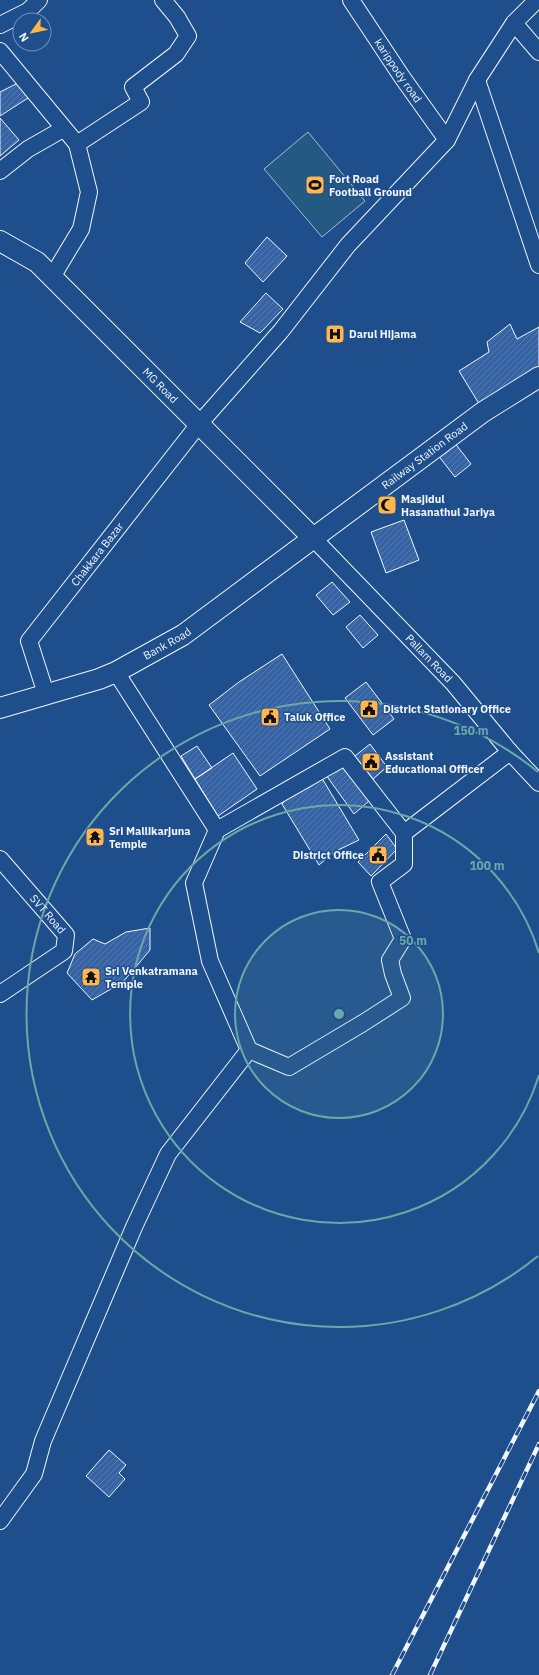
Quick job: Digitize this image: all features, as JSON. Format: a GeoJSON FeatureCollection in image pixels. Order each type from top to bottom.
{"type":"FeatureCollection","features":[{"type":"Feature","properties":{"kind":"main road","name":"MG Road"},"geometry":{"type":"LineString","coordinates":[[0,241],[37,262],[313,538]]}},
{"type":"Feature","properties":{"kind":"main road","name":"Railway Station Road"},"geometry":{"type":"LineString","coordinates":[[313,538],[483,412],[539,377]]}},
{"type":"Feature","properties":{"kind":"main road","name":"Bank Road"},"geometry":{"type":"LineString","coordinates":[[0,708],[116,672],[182,635],[313,538]]}},
{"type":"Feature","properties":{"kind":"street"},"geometry":{"type":"LineString","coordinates":[[0,25],[28,11],[39,0]]}},
{"type":"Feature","properties":{"kind":"street"},"geometry":{"type":"LineString","coordinates":[[77,144],[141,102],[133,87],[176,54],[188,36],[177,17],[163,0]]}},
{"type":"Feature","properties":{"kind":"street","name":"karippody road"},"geometry":{"type":"LineString","coordinates":[[351,0],[402,77],[447,140]]}},
{"type":"Feature","properties":{"kind":"street"},"geometry":{"type":"LineString","coordinates":[[199,424],[281,331],[348,245],[447,140],[477,80],[514,23],[537,0]]}},
{"type":"Feature","properties":{"kind":"street"},"geometry":{"type":"LineString","coordinates":[[514,23],[539,52]]}},
{"type":"Feature","properties":{"kind":"street"},"geometry":{"type":"LineString","coordinates":[[0,51],[77,144],[89,192],[81,229],[52,277]]}},
{"type":"Feature","properties":{"kind":"street"},"geometry":{"type":"LineString","coordinates":[[477,80],[539,265]]}},
{"type":"Feature","properties":{"kind":"street"},"geometry":{"type":"LineString","coordinates":[[0,171],[28,149],[63,128]]}},
{"type":"Feature","properties":{"kind":"street","name":"Chakkara Bazar"},"geometry":{"type":"LineString","coordinates":[[46,694],[29,641],[199,424]]}},
{"type":"Feature","properties":{"kind":"street","name":"Pallam Road"},"geometry":{"type":"LineString","coordinates":[[313,538],[453,683],[510,752],[539,783]]}},
{"type":"Feature","properties":{"kind":"street"},"geometry":{"type":"LineString","coordinates":[[116,672],[217,830]]}},
{"type":"Feature","properties":{"kind":"street"},"geometry":{"type":"LineString","coordinates":[[404,833],[510,752]]}},
{"type":"Feature","properties":{"kind":"street"},"geometry":{"type":"LineString","coordinates":[[345,756],[404,833],[404,864],[380,882],[403,939],[390,960],[393,974],[402,998],[288,1067],[249,1050],[210,962],[194,883],[217,830],[345,756]]}},
{"type":"Feature","properties":{"kind":"street","name":"SVT Road"},"geometry":{"type":"LineString","coordinates":[[0,859],[66,935],[64,951],[0,994]]}},
{"type":"Feature","properties":{"kind":"street"},"geometry":{"type":"LineString","coordinates":[[0,1521],[34,1474],[43,1441],[134,1227],[168,1154],[249,1050]]}},
{"type":"Feature","properties":{"kind":"shaded area","name":"Fort Road Football Ground"},"geometry":{"type":"Polygon","coordinates":[[[308,132],[365,201],[322,237],[264,169],[308,132]]]}},
{"type":"Feature","properties":{"kind":"building"},"geometry":{"type":"Polygon","coordinates":[[[18,83],[28,98],[0,116],[0,92],[18,83]]]}},
{"type":"Feature","properties":{"kind":"building"},"geometry":{"type":"Polygon","coordinates":[[[0,118],[19,140],[0,156],[0,118]]]}},
{"type":"Feature","properties":{"kind":"building"},"geometry":{"type":"Polygon","coordinates":[[[267,237],[287,256],[263,282],[245,263],[267,237]]]}},
{"type":"Feature","properties":{"kind":"building"},"geometry":{"type":"Polygon","coordinates":[[[266,293],[283,309],[260,333],[240,322],[266,293]]]}},
{"type":"Feature","properties":{"kind":"building"},"geometry":{"type":"Polygon","coordinates":[[[510,324],[517,339],[539,327],[539,371],[481,407],[459,371],[489,352],[487,342],[510,324]]]}},
{"type":"Feature","properties":{"kind":"building"},"geometry":{"type":"Polygon","coordinates":[[[454,442],[471,464],[455,477],[437,454],[454,442]]]}},
{"type":"Feature","properties":{"kind":"building"},"geometry":{"type":"Polygon","coordinates":[[[404,520],[419,560],[386,573],[371,532],[404,520]]]}},
{"type":"Feature","properties":{"kind":"building"},"geometry":{"type":"Polygon","coordinates":[[[332,582],[350,602],[333,615],[316,595],[332,582]]]}},
{"type":"Feature","properties":{"kind":"building"},"geometry":{"type":"Polygon","coordinates":[[[360,615],[378,635],[363,648],[346,627],[360,615]]]}},
{"type":"Feature","properties":{"kind":"building","name":"Taluk Office"},"geometry":{"type":"Polygon","coordinates":[[[282,654],[330,729],[260,776],[209,705],[239,682],[282,654]]]}},
{"type":"Feature","properties":{"kind":"building","name":"District Stationary Office"},"geometry":{"type":"Polygon","coordinates":[[[366,682],[394,719],[373,735],[345,698],[366,682]]]}},
{"type":"Feature","properties":{"kind":"building","name":"Assistant Educational Officer"},"geometry":{"type":"Polygon","coordinates":[[[370,744],[387,767],[373,779],[355,756],[370,744]]]}},
{"type":"Feature","properties":{"kind":"building"},"geometry":{"type":"Polygon","coordinates":[[[197,746],[212,768],[195,779],[181,756],[197,746]]]}},
{"type":"Feature","properties":{"kind":"building"},"geometry":{"type":"Polygon","coordinates":[[[233,753],[257,789],[218,816],[195,779],[233,753]]]}},
{"type":"Feature","properties":{"kind":"building"},"geometry":{"type":"Polygon","coordinates":[[[343,765],[370,800],[354,814],[326,775],[343,765]]]}},
{"type":"Feature","properties":{"kind":"building"},"geometry":{"type":"Polygon","coordinates":[[[320,775],[359,840],[334,852],[319,865],[282,804],[292,792],[320,775]]]}},
{"type":"Feature","properties":{"kind":"building","name":"District Office"},"geometry":{"type":"Polygon","coordinates":[[[386,834],[397,849],[371,876],[358,862],[386,834]]]}},
{"type":"Feature","properties":{"kind":"building"},"geometry":{"type":"Polygon","coordinates":[[[150,928],[150,950],[123,982],[92,1000],[67,973],[75,954],[93,939],[105,944],[126,932],[150,928]]]}},
{"type":"Feature","properties":{"kind":"building"},"geometry":{"type":"Polygon","coordinates":[[[109,1450],[126,1465],[119,1473],[125,1479],[109,1497],[86,1476],[109,1450]]]}},
{"type":"Feature","properties":{"kind":"railway"},"geometry":{"type":"LineString","coordinates":[[392,1675],[539,1391]]}},
{"type":"Feature","properties":{"kind":"railway"},"geometry":{"type":"LineString","coordinates":[[430,1675],[539,1444]]}},
{"type":"Feature","properties":{"kind":"place","name":"Fort Road Football Ground"},"geometry":{"type":"Point","coordinates":[315,185]}},
{"type":"Feature","properties":{"kind":"place","name":"Darul Hijama"},"geometry":{"type":"Point","coordinates":[335,334]}},
{"type":"Feature","properties":{"kind":"place","name":"Masjidul Hasanathul Jariya"},"geometry":{"type":"Point","coordinates":[387,505]}},
{"type":"Feature","properties":{"kind":"place","name":"District Stationary Office"},"geometry":{"type":"Point","coordinates":[369,709]}},
{"type":"Feature","properties":{"kind":"place","name":"Taluk Office"},"geometry":{"type":"Point","coordinates":[270,717]}},
{"type":"Feature","properties":{"kind":"place","name":"Assistant Educational Officer"},"geometry":{"type":"Point","coordinates":[371,762]}},
{"type":"Feature","properties":{"kind":"place","name":"Sri Mallikarjuna Temple"},"geometry":{"type":"Point","coordinates":[95,837]}},
{"type":"Feature","properties":{"kind":"place","name":"District Office"},"geometry":{"type":"Point","coordinates":[378,855]}},
{"type":"Feature","properties":{"kind":"place","name":"Sri Venkatramana Temple"},"geometry":{"type":"Point","coordinates":[91,977]}}]}
